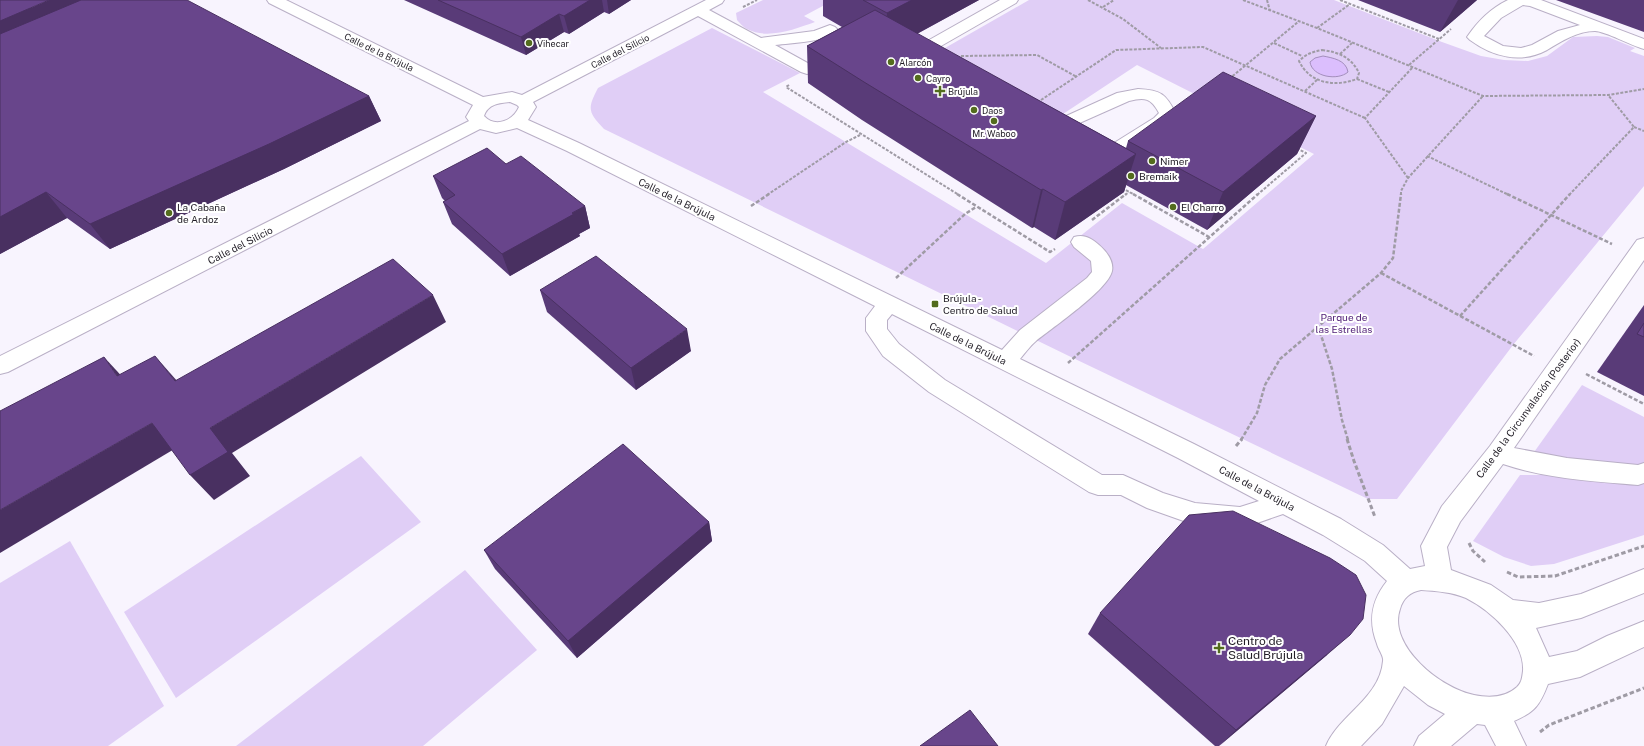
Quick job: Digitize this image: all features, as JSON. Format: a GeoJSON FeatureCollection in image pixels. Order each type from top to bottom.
{"type":"FeatureCollection","features":[{"type":"Feature","properties":{"kind":"street","name":"Calle de la Brújula"},"geometry":{"type":"LineString","coordinates":[[274,0],[483,104]]}},
{"type":"Feature","properties":{"kind":"street","name":"Calle del Silicio"},"geometry":{"type":"LineString","coordinates":[[523,101],[717,0]]}},
{"type":"Feature","properties":{"kind":"street"},"geometry":{"type":"LineString","coordinates":[[946,72],[926,61],[922,56],[924,51],[928,47],[1011,0]]}},
{"type":"Feature","properties":{"kind":"street"},"geometry":{"type":"LineString","coordinates":[[1598,26],[1576,30],[1558,36],[1538,48],[1522,54],[1501,51],[1484,44],[1475,37],[1481,28],[1511,3],[1522,0],[1535,3],[1598,26],[1644,44]]}},
{"type":"Feature","properties":{"kind":"street"},"geometry":{"type":"LineString","coordinates":[[698,10],[808,69]]}},
{"type":"Feature","properties":{"kind":"street"},"geometry":{"type":"LineString","coordinates":[[759,43],[817,35],[830,30]]}},
{"type":"Feature","properties":{"kind":"street"},"geometry":{"type":"LineString","coordinates":[[1020,114],[1086,151],[1099,155],[1111,154],[1160,122],[1168,114],[1166,105],[1161,99],[1138,93],[1125,96],[1068,121],[1038,123]]}},
{"type":"Feature","properties":{"kind":"street"},"geometry":{"type":"LineString","coordinates":[[512,97],[523,101],[528,107],[526,115],[518,122],[504,127],[489,127],[479,123],[475,117],[477,109],[483,104],[494,99],[512,97]]}},
{"type":"Feature","properties":{"kind":"street","name":"Calle de la Brújula"},"geometry":{"type":"LineString","coordinates":[[518,122],[573,147],[890,304],[1186,451],[1332,526],[1374,553],[1406,582]]}},
{"type":"Feature","properties":{"kind":"street","name":"Calle del Silicio"},"geometry":{"type":"LineString","coordinates":[[0,366],[479,123]]}},
{"type":"Feature","properties":{"kind":"street"},"geometry":{"type":"LineString","coordinates":[[1004,361],[1028,336],[1094,283],[1102,272],[1101,261],[1084,233]]}},
{"type":"Feature","properties":{"kind":"street","name":"Calle de la Circunvalación (Posterior)"},"geometry":{"type":"LineString","coordinates":[[1440,578],[1434,546],[1451,514],[1498,453],[1640,250]]}},
{"type":"Feature","properties":{"kind":"street"},"geometry":{"type":"LineString","coordinates":[[890,304],[876,318],[877,331],[891,350],[937,386],[1098,485],[1123,485],[1156,501],[1195,514],[1240,518],[1285,503]]}},
{"type":"Feature","properties":{"kind":"street"},"geometry":{"type":"LineString","coordinates":[[1498,453],[1549,466],[1638,475],[1644,473]]}},
{"type":"Feature","properties":{"kind":"street"},"geometry":{"type":"LineString","coordinates":[[1421,578],[1440,578],[1474,588],[1491,599],[1507,612],[1519,626],[1529,642],[1535,657],[1537,673],[1534,687],[1527,697],[1515,707],[1483,710],[1451,702],[1430,690],[1412,676],[1398,658],[1388,638],[1384,618],[1386,604],[1394,592],[1406,582],[1421,578]]}},
{"type":"Feature","properties":{"kind":"street"},"geometry":{"type":"LineString","coordinates":[[1507,612],[1539,616],[1581,606],[1644,581]]}},
{"type":"Feature","properties":{"kind":"street"},"geometry":{"type":"LineString","coordinates":[[1537,673],[1580,664],[1617,645],[1644,634]]}},
{"type":"Feature","properties":{"kind":"street"},"geometry":{"type":"LineString","coordinates":[[1341,746],[1372,714],[1391,684],[1398,658]]}},
{"type":"Feature","properties":{"kind":"street"},"geometry":{"type":"LineString","coordinates":[[1483,710],[1524,740]]}},
{"type":"Feature","properties":{"kind":"street"},"geometry":{"type":"LineString","coordinates":[[1430,746],[1483,710]]}},
{"type":"Feature","properties":{"kind":"path"},"geometry":{"type":"LineString","coordinates":[[1088,0],[1123,19],[1161,49]]}},
{"type":"Feature","properties":{"kind":"path"},"geometry":{"type":"LineString","coordinates":[[1103,7],[1114,0]]}},
{"type":"Feature","properties":{"kind":"path"},"geometry":{"type":"LineString","coordinates":[[1243,0],[1317,28],[1483,96],[1608,95],[1644,89]]}},
{"type":"Feature","properties":{"kind":"path"},"geometry":{"type":"LineString","coordinates":[[1267,0],[1270,11]]}},
{"type":"Feature","properties":{"kind":"path"},"geometry":{"type":"LineString","coordinates":[[1340,0],[1439,39]]}},
{"type":"Feature","properties":{"kind":"path"},"geometry":{"type":"LineString","coordinates":[[1317,28],[1350,4]]}},
{"type":"Feature","properties":{"kind":"path"},"geometry":{"type":"LineString","coordinates":[[1228,80],[1298,22]]}},
{"type":"Feature","properties":{"kind":"path"},"geometry":{"type":"LineString","coordinates":[[1409,65],[1456,24]]}},
{"type":"Feature","properties":{"kind":"path"},"geometry":{"type":"LineString","coordinates":[[1274,43],[1302,56]]}},
{"type":"Feature","properties":{"kind":"path"},"geometry":{"type":"LineString","coordinates":[[1340,54],[1352,43]]}},
{"type":"Feature","properties":{"kind":"path"},"geometry":{"type":"LineString","coordinates":[[1020,114],[1116,50],[1203,48],[1246,65],[1365,118],[1408,178]]}},
{"type":"Feature","properties":{"kind":"path"},"geometry":{"type":"LineString","coordinates":[[1357,79],[1359,73],[1358,66],[1340,54],[1318,51],[1308,52],[1302,56],[1299,61],[1301,68],[1308,74],[1318,79],[1341,83],[1357,79],[1389,92]]}},
{"type":"Feature","properties":{"kind":"path"},"geometry":{"type":"LineString","coordinates":[[922,56],[1038,55],[1077,77]]}},
{"type":"Feature","properties":{"kind":"path"},"geometry":{"type":"LineString","coordinates":[[1365,118],[1413,67]]}},
{"type":"Feature","properties":{"kind":"path"},"geometry":{"type":"LineString","coordinates":[[1305,91],[1318,79]]}},
{"type":"Feature","properties":{"kind":"path"},"geometry":{"type":"LineString","coordinates":[[793,84],[786,87],[1050,252],[1056,248]]}},
{"type":"Feature","properties":{"kind":"path"},"geometry":{"type":"LineString","coordinates":[[1608,95],[1634,127],[1644,131]]}},
{"type":"Feature","properties":{"kind":"path"},"geometry":{"type":"LineString","coordinates":[[1233,449],[1242,439],[1257,413],[1265,385],[1280,360],[1381,273],[1392,258],[1401,192],[1408,178],[1483,96]]}},
{"type":"Feature","properties":{"kind":"path"},"geometry":{"type":"LineString","coordinates":[[1460,316],[1550,215],[1634,127]]}},
{"type":"Feature","properties":{"kind":"path"},"geometry":{"type":"LineString","coordinates":[[748,209],[846,142],[861,134]]}},
{"type":"Feature","properties":{"kind":"path"},"geometry":{"type":"LineString","coordinates":[[1064,367],[1208,237],[1306,153],[1292,146]]}},
{"type":"Feature","properties":{"kind":"path"},"geometry":{"type":"LineString","coordinates":[[1427,156],[1550,215],[1640,250]]}},
{"type":"Feature","properties":{"kind":"path"},"geometry":{"type":"LineString","coordinates":[[1118,186],[1208,237]]}},
{"type":"Feature","properties":{"kind":"path"},"geometry":{"type":"LineString","coordinates":[[1084,233],[1128,192]]}},
{"type":"Feature","properties":{"kind":"path"},"geometry":{"type":"LineString","coordinates":[[892,282],[964,214],[976,207]]}},
{"type":"Feature","properties":{"kind":"path"},"geometry":{"type":"LineString","coordinates":[[1381,273],[1557,369]]}},
{"type":"Feature","properties":{"kind":"path"},"geometry":{"type":"LineString","coordinates":[[1318,326],[1332,369],[1342,420],[1354,461],[1375,518]]}},
{"type":"Feature","properties":{"kind":"path"},"geometry":{"type":"LineString","coordinates":[[1467,539],[1473,552],[1485,563],[1492,566]]}},
{"type":"Feature","properties":{"kind":"path"},"geometry":{"type":"LineString","coordinates":[[1505,571],[1518,576],[1555,576],[1644,546]]}},
{"type":"Feature","properties":{"kind":"path"},"geometry":{"type":"LineString","coordinates":[[1524,740],[1549,725],[1644,688]]}},
{"type":"Feature","properties":{"kind":"green space"},"geometry":{"type":"Polygon","coordinates":[[[763,0],[834,0],[804,16],[815,22],[799,28],[764,34],[744,27],[737,20],[736,13],[763,0]]]}},
{"type":"Feature","properties":{"kind":"green space","name":"Parque de las Estrellas"},"geometry":{"type":"Polygon","coordinates":[[[1029,0],[1334,0],[1481,56],[1504,60],[1528,61],[1547,56],[1573,37],[1608,37],[1635,48],[1630,51],[1644,56],[1644,186],[1513,345],[1397,499],[1368,499],[1073,358],[604,129],[592,114],[592,101],[598,88],[712,28],[800,73],[763,92],[1046,263],[1122,203],[1203,249],[1314,154],[1137,65],[1063,114],[938,52],[1029,0]]]}},
{"type":"Feature","properties":{"kind":"green space"},"geometry":{"type":"Polygon","coordinates":[[[1582,385],[1644,417],[1644,465],[1631,466],[1532,455],[1582,385]]]}},
{"type":"Feature","properties":{"kind":"green space"},"geometry":{"type":"Polygon","coordinates":[[[361,456],[421,522],[176,698],[124,612],[361,456]]]}},
{"type":"Feature","properties":{"kind":"green space"},"geometry":{"type":"Polygon","coordinates":[[[1520,475],[1570,475],[1644,483],[1644,535],[1554,564],[1531,566],[1504,557],[1473,541],[1520,475]]]}},
{"type":"Feature","properties":{"kind":"green space"},"geometry":{"type":"Polygon","coordinates":[[[70,541],[164,706],[108,746],[0,746],[0,583],[70,541]]]}},
{"type":"Feature","properties":{"kind":"green space"},"geometry":{"type":"Polygon","coordinates":[[[465,570],[537,650],[423,746],[236,746],[465,570]]]}},
{"type":"Feature","properties":{"kind":"shaded area"},"geometry":{"type":"Polygon","coordinates":[[[1323,56],[1342,62],[1347,68],[1348,72],[1344,75],[1332,77],[1315,71],[1310,62],[1315,58],[1323,56]]]}},
{"type":"Feature","properties":{"kind":"building"},"geometry":{"type":"Polygon","coordinates":[[[0,0],[49,0],[0,21],[0,0]]]}},
{"type":"Feature","properties":{"kind":"building"},"geometry":{"type":"Polygon","coordinates":[[[81,0],[187,0],[369,96],[269,144],[90,224],[46,192],[0,217],[0,34],[81,0]]]}},
{"type":"Feature","properties":{"kind":"building"},"geometry":{"type":"Polygon","coordinates":[[[438,0],[590,0],[564,16],[559,14],[521,37],[438,0]]]}},
{"type":"Feature","properties":{"kind":"building"},"geometry":{"type":"Polygon","coordinates":[[[863,0],[912,0],[887,13],[863,0]]]}},
{"type":"Feature","properties":{"kind":"building"},"geometry":{"type":"Polygon","coordinates":[[[875,10],[1136,154],[1065,202],[1043,189],[1041,190],[807,46],[875,10]]]}},
{"type":"Feature","properties":{"kind":"building"},"geometry":{"type":"Polygon","coordinates":[[[1223,72],[1316,116],[1223,192],[1128,141],[1223,72]]]}},
{"type":"Feature","properties":{"kind":"building"},"geometry":{"type":"Polygon","coordinates":[[[487,148],[506,164],[521,156],[585,206],[572,213],[574,214],[502,254],[443,202],[455,195],[433,176],[487,148]]]}},
{"type":"Feature","properties":{"kind":"building"},"geometry":{"type":"Polygon","coordinates":[[[596,256],[687,329],[631,368],[540,290],[596,256]]]}},
{"type":"Feature","properties":{"kind":"building"},"geometry":{"type":"Polygon","coordinates":[[[393,259],[433,295],[210,428],[228,452],[190,475],[152,423],[0,510],[0,411],[104,357],[117,376],[155,356],[175,381],[393,259]]]}},
{"type":"Feature","properties":{"kind":"building"},"geometry":{"type":"Polygon","coordinates":[[[1644,323],[1644,337],[1637,334],[1644,323]]]}},
{"type":"Feature","properties":{"kind":"building"},"geometry":{"type":"Polygon","coordinates":[[[623,444],[709,522],[568,641],[484,550],[623,444]]]}},
{"type":"Feature","properties":{"kind":"building","name":"Centro de Salud Brújula"},"geometry":{"type":"Polygon","coordinates":[[[1233,511],[1330,558],[1356,575],[1366,595],[1363,619],[1350,635],[1236,730],[1100,613],[1189,515],[1233,511]]]}},
{"type":"Feature","properties":{"kind":"building"},"geometry":{"type":"Polygon","coordinates":[[[970,710],[998,746],[920,746],[970,710]]]}},
{"type":"Feature","properties":{"kind":"place","name":"Vihecar"},"geometry":{"type":"Point","coordinates":[529,43]}},
{"type":"Feature","properties":{"kind":"place","name":"Alarcón"},"geometry":{"type":"Point","coordinates":[891,62]}},
{"type":"Feature","properties":{"kind":"place","name":"Cayro"},"geometry":{"type":"Point","coordinates":[918,78]}},
{"type":"Feature","properties":{"kind":"place","name":"Brújula"},"geometry":{"type":"Point","coordinates":[940,91]}},
{"type":"Feature","properties":{"kind":"place","name":"Daos"},"geometry":{"type":"Point","coordinates":[974,110]}},
{"type":"Feature","properties":{"kind":"place","name":"Mr. Waboo"},"geometry":{"type":"Point","coordinates":[994,121]}},
{"type":"Feature","properties":{"kind":"place","name":"Nimer"},"geometry":{"type":"Point","coordinates":[1152,161]}},
{"type":"Feature","properties":{"kind":"place","name":"Bremaik"},"geometry":{"type":"Point","coordinates":[1131,176]}},
{"type":"Feature","properties":{"kind":"place","name":"El Charro"},"geometry":{"type":"Point","coordinates":[1173,207]}},
{"type":"Feature","properties":{"kind":"place","name":"La Cabaña de Ardoz"},"geometry":{"type":"Point","coordinates":[169,213]}},
{"type":"Feature","properties":{"kind":"place","name":"Brújula - Centro de Salud"},"geometry":{"type":"Point","coordinates":[935,304]}},
{"type":"Feature","properties":{"kind":"place","name":"Centro de Salud Brújula"},"geometry":{"type":"Point","coordinates":[1219,648]}}]}
